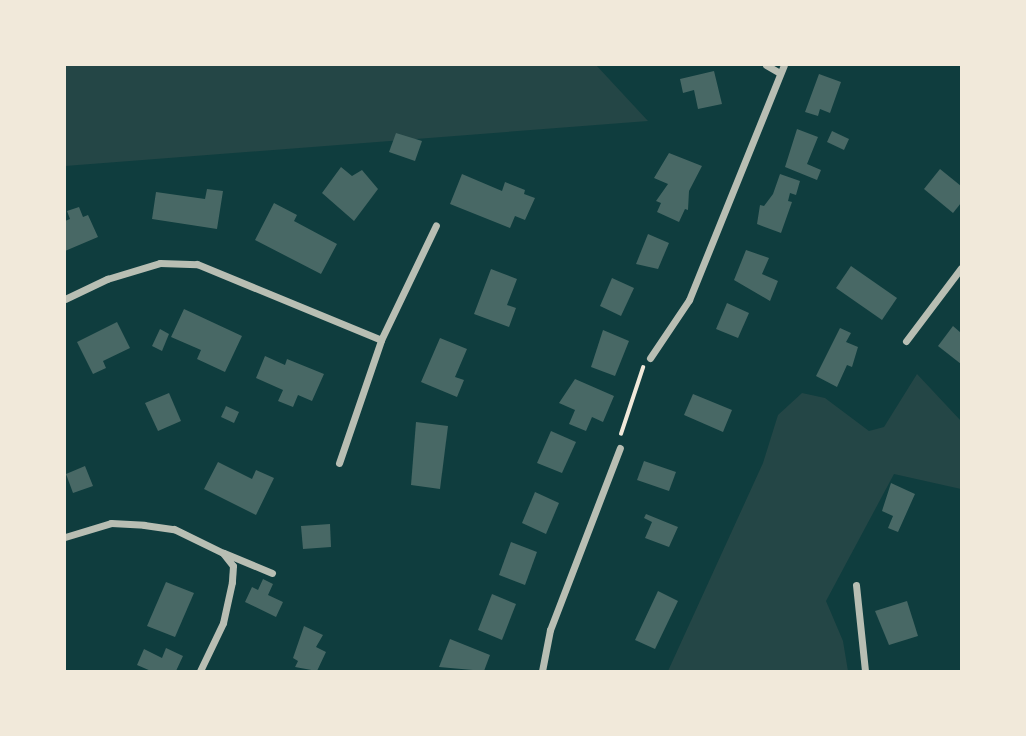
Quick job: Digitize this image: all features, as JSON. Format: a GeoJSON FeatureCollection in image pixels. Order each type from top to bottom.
{"type":"FeatureCollection","features":[{"type":"Feature","properties":{"kind":"street"},"geometry":{"type":"LineString","coordinates":[[766,65],[780,73]]}},
{"type":"Feature","properties":{"kind":"street"},"geometry":{"type":"LineString","coordinates":[[650,358],[689,300],[784,65]]}},
{"type":"Feature","properties":{"kind":"street"},"geometry":{"type":"LineString","coordinates":[[339,463],[381,340],[436,225]]}},
{"type":"Feature","properties":{"kind":"street"},"geometry":{"type":"LineString","coordinates":[[65,299],[107,279],[160,263],[197,264],[381,340]]}},
{"type":"Feature","properties":{"kind":"street"},"geometry":{"type":"LineString","coordinates":[[906,341],[961,268]]}},
{"type":"Feature","properties":{"kind":"street"},"geometry":{"type":"LineString","coordinates":[[542,671],[551,630],[620,448]]}},
{"type":"Feature","properties":{"kind":"street"},"geometry":{"type":"LineString","coordinates":[[65,537],[111,523],[174,529],[272,573]]}},
{"type":"Feature","properties":{"kind":"street"},"geometry":{"type":"LineString","coordinates":[[200,671],[223,623],[232,582],[233,566],[223,552]]}},
{"type":"Feature","properties":{"kind":"street"},"geometry":{"type":"LineString","coordinates":[[856,585],[865,671]]}},
{"type":"Feature","properties":{"kind":"path"},"geometry":{"type":"LineString","coordinates":[[620,448],[623,422],[650,358]]}},
{"type":"Feature","properties":{"kind":"shaded area"},"geometry":{"type":"Polygon","coordinates":[[[65,65],[596,65],[648,121],[65,166],[65,65]]]}},
{"type":"Feature","properties":{"kind":"shaded area"},"geometry":{"type":"Polygon","coordinates":[[[917,374],[961,421],[961,489],[894,474],[826,601],[843,641],[848,671],[668,671],[763,463],[778,415],[802,393],[825,398],[869,431],[884,427],[917,374]]]}},
{"type":"Feature","properties":{"kind":"building"},"geometry":{"type":"Polygon","coordinates":[[[714,71],[722,104],[698,109],[694,90],[683,93],[680,79],[714,71]]]}},
{"type":"Feature","properties":{"kind":"building"},"geometry":{"type":"Polygon","coordinates":[[[819,74],[841,82],[830,113],[820,109],[818,116],[805,112],[819,74]]]}},
{"type":"Feature","properties":{"kind":"building"},"geometry":{"type":"Polygon","coordinates":[[[797,129],[818,137],[807,164],[821,170],[817,180],[785,167],[797,129]]]}},
{"type":"Feature","properties":{"kind":"building"},"geometry":{"type":"Polygon","coordinates":[[[832,131],[849,139],[844,150],[827,142],[832,131]]]}},
{"type":"Feature","properties":{"kind":"building"},"geometry":{"type":"Polygon","coordinates":[[[396,133],[422,141],[415,161],[389,152],[396,133]]]}},
{"type":"Feature","properties":{"kind":"building"},"geometry":{"type":"Polygon","coordinates":[[[669,153],[702,166],[689,191],[688,210],[685,209],[679,222],[657,212],[661,203],[656,201],[668,184],[654,178],[669,153]]]}},
{"type":"Feature","properties":{"kind":"building"},"geometry":{"type":"Polygon","coordinates":[[[341,167],[352,176],[362,170],[378,189],[354,221],[322,193],[341,167]]]}},
{"type":"Feature","properties":{"kind":"building"},"geometry":{"type":"Polygon","coordinates":[[[940,169],[961,186],[961,203],[953,213],[924,189],[940,169]]]}},
{"type":"Feature","properties":{"kind":"building"},"geometry":{"type":"Polygon","coordinates":[[[462,174],[502,191],[505,182],[525,190],[524,194],[535,198],[525,220],[515,216],[510,228],[450,204],[462,174]]]}},
{"type":"Feature","properties":{"kind":"building"},"geometry":{"type":"Polygon","coordinates":[[[780,174],[800,181],[796,195],[790,193],[788,201],[792,202],[781,233],[757,224],[760,205],[764,206],[773,194],[780,174]]]}},
{"type":"Feature","properties":{"kind":"building"},"geometry":{"type":"Polygon","coordinates":[[[207,189],[223,191],[217,229],[152,219],[156,192],[205,199],[207,189]]]}},
{"type":"Feature","properties":{"kind":"building"},"geometry":{"type":"Polygon","coordinates":[[[274,203],[297,215],[294,221],[337,244],[321,274],[255,240],[274,203]]]}},
{"type":"Feature","properties":{"kind":"building"},"geometry":{"type":"Polygon","coordinates":[[[79,207],[83,217],[88,215],[98,237],[65,251],[65,221],[70,219],[67,211],[79,207]]]}},
{"type":"Feature","properties":{"kind":"building"},"geometry":{"type":"Polygon","coordinates":[[[648,234],[669,243],[658,269],[636,264],[648,234]]]}},
{"type":"Feature","properties":{"kind":"building"},"geometry":{"type":"Polygon","coordinates":[[[746,250],[769,258],[762,274],[778,281],[770,301],[734,280],[746,250]]]}},
{"type":"Feature","properties":{"kind":"building"},"geometry":{"type":"Polygon","coordinates":[[[851,266],[897,298],[882,320],[836,288],[851,266]]]}},
{"type":"Feature","properties":{"kind":"building"},"geometry":{"type":"Polygon","coordinates":[[[491,269],[517,279],[507,305],[516,308],[509,327],[474,314],[491,269]]]}},
{"type":"Feature","properties":{"kind":"building"},"geometry":{"type":"Polygon","coordinates":[[[612,278],[634,288],[621,316],[600,306],[612,278]]]}},
{"type":"Feature","properties":{"kind":"building"},"geometry":{"type":"Polygon","coordinates":[[[727,303],[749,313],[738,338],[716,329],[727,303]]]}},
{"type":"Feature","properties":{"kind":"building"},"geometry":{"type":"Polygon","coordinates":[[[184,309],[242,336],[225,372],[197,359],[201,350],[171,337],[184,309]]]}},
{"type":"Feature","properties":{"kind":"building"},"geometry":{"type":"Polygon","coordinates":[[[117,322],[130,348],[103,361],[106,368],[93,374],[77,342],[117,322]]]}},
{"type":"Feature","properties":{"kind":"building"},"geometry":{"type":"Polygon","coordinates":[[[953,326],[961,333],[961,364],[938,346],[953,326]]]}},
{"type":"Feature","properties":{"kind":"building"},"geometry":{"type":"Polygon","coordinates":[[[840,328],[851,333],[846,342],[858,347],[852,367],[847,365],[837,387],[816,376],[840,328]]]}},
{"type":"Feature","properties":{"kind":"building"},"geometry":{"type":"Polygon","coordinates":[[[160,329],[169,334],[162,351],[152,346],[160,329]]]}},
{"type":"Feature","properties":{"kind":"building"},"geometry":{"type":"Polygon","coordinates":[[[603,330],[629,341],[615,376],[591,367],[603,330]]]}},
{"type":"Feature","properties":{"kind":"building"},"geometry":{"type":"Polygon","coordinates":[[[440,338],[467,349],[455,377],[464,380],[457,397],[421,382],[440,338]]]}},
{"type":"Feature","properties":{"kind":"building"},"geometry":{"type":"Polygon","coordinates":[[[265,356],[285,365],[287,359],[324,374],[312,401],[298,395],[293,407],[278,401],[283,390],[256,378],[265,356]]]}},
{"type":"Feature","properties":{"kind":"building"},"geometry":{"type":"Polygon","coordinates":[[[575,379],[614,396],[603,422],[592,417],[586,431],[569,424],[575,410],[559,403],[575,379]]]}},
{"type":"Feature","properties":{"kind":"building"},"geometry":{"type":"Polygon","coordinates":[[[169,393],[181,421],[158,431],[145,403],[169,393]]]}},
{"type":"Feature","properties":{"kind":"building"},"geometry":{"type":"Polygon","coordinates":[[[693,394],[732,410],[723,432],[684,415],[693,394]]]}},
{"type":"Feature","properties":{"kind":"building"},"geometry":{"type":"Polygon","coordinates":[[[226,406],[239,412],[234,423],[221,417],[226,406]]]}},
{"type":"Feature","properties":{"kind":"building"},"geometry":{"type":"Polygon","coordinates":[[[416,422],[448,426],[440,489],[411,485],[416,422]]]}},
{"type":"Feature","properties":{"kind":"building"},"geometry":{"type":"Polygon","coordinates":[[[551,431],[576,442],[562,473],[537,463],[551,431]]]}},
{"type":"Feature","properties":{"kind":"building"},"geometry":{"type":"Polygon","coordinates":[[[644,461],[676,472],[669,491],[637,480],[644,461]]]}},
{"type":"Feature","properties":{"kind":"building"},"geometry":{"type":"Polygon","coordinates":[[[218,462],[252,479],[256,470],[274,478],[256,515],[204,489],[218,462]]]}},
{"type":"Feature","properties":{"kind":"building"},"geometry":{"type":"Polygon","coordinates":[[[85,466],[93,486],[73,493],[66,474],[85,466]]]}},
{"type":"Feature","properties":{"kind":"building"},"geometry":{"type":"Polygon","coordinates":[[[891,483],[915,494],[898,532],[888,528],[893,516],[882,511],[891,483]]]}},
{"type":"Feature","properties":{"kind":"building"},"geometry":{"type":"Polygon","coordinates":[[[535,492],[559,503],[546,534],[522,523],[535,492]]]}},
{"type":"Feature","properties":{"kind":"building"},"geometry":{"type":"Polygon","coordinates":[[[646,514],[678,527],[669,547],[645,538],[652,522],[644,518],[646,514]]]}},
{"type":"Feature","properties":{"kind":"building"},"geometry":{"type":"Polygon","coordinates":[[[330,524],[331,547],[303,549],[301,526],[330,524]]]}},
{"type":"Feature","properties":{"kind":"building"},"geometry":{"type":"Polygon","coordinates":[[[511,542],[537,552],[525,585],[499,575],[511,542]]]}},
{"type":"Feature","properties":{"kind":"building"},"geometry":{"type":"Polygon","coordinates":[[[263,579],[273,584],[268,595],[283,602],[276,617],[245,602],[252,587],[258,590],[263,579]]]}},
{"type":"Feature","properties":{"kind":"building"},"geometry":{"type":"Polygon","coordinates":[[[166,582],[194,593],[175,637],[147,626],[166,582]]]}},
{"type":"Feature","properties":{"kind":"building"},"geometry":{"type":"Polygon","coordinates":[[[658,591],[678,601],[655,649],[635,640],[658,591]]]}},
{"type":"Feature","properties":{"kind":"building"},"geometry":{"type":"Polygon","coordinates":[[[492,594],[516,604],[502,640],[478,630],[492,594]]]}},
{"type":"Feature","properties":{"kind":"building"},"geometry":{"type":"Polygon","coordinates":[[[907,601],[918,636],[889,645],[875,611],[907,601]]]}},
{"type":"Feature","properties":{"kind":"building"},"geometry":{"type":"Polygon","coordinates":[[[304,626],[323,635],[316,647],[326,652],[317,671],[295,667],[298,661],[293,658],[304,626]]]}},
{"type":"Feature","properties":{"kind":"building"},"geometry":{"type":"Polygon","coordinates":[[[450,639],[490,655],[484,671],[439,667],[450,639]]]}},
{"type":"Feature","properties":{"kind":"building"},"geometry":{"type":"Polygon","coordinates":[[[166,648],[183,656],[176,671],[151,671],[137,665],[144,649],[162,658],[166,648]]]}}]}
